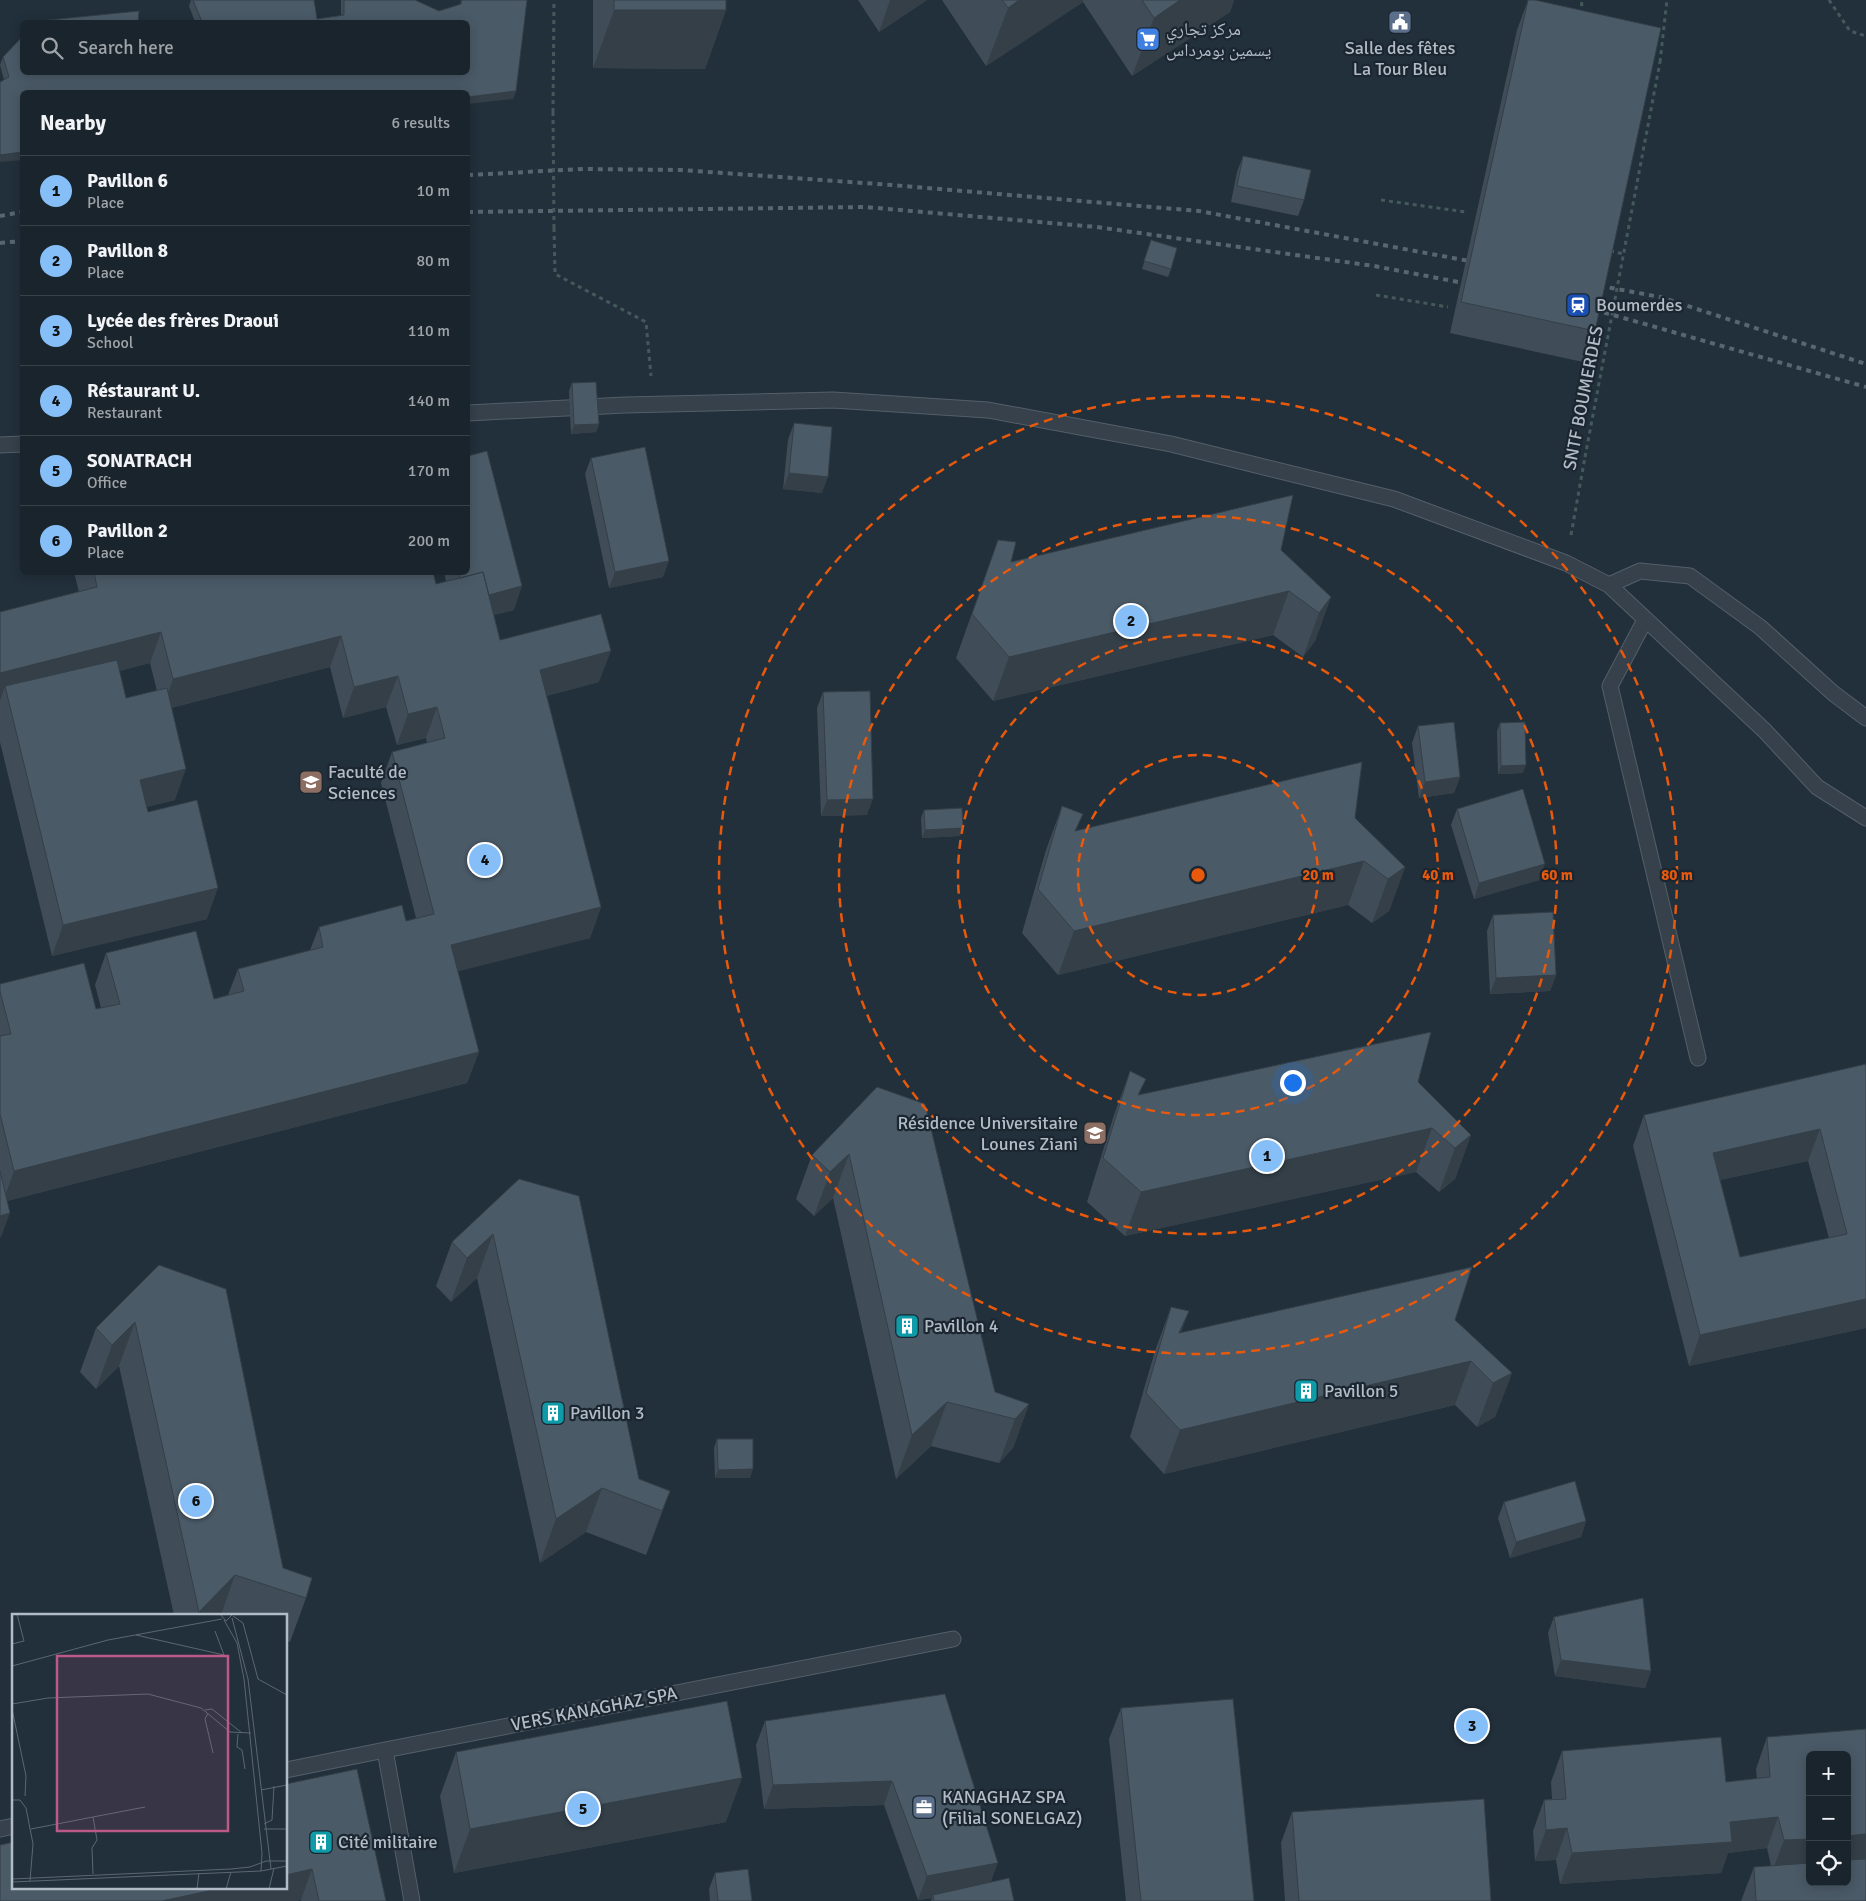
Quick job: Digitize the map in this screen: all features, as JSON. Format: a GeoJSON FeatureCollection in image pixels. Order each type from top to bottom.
{"type":"FeatureCollection","features":[{"type":"Feature","properties":{"kind":"lane"},"geometry":{"type":"LineString","coordinates":[[470,413],[653,404],[834,400],[988,410],[1172,444],[1394,499],[1566,563],[1609,585],[1765,731],[1817,786],[1866,818]]}},
{"type":"Feature","properties":{"kind":"lane"},"geometry":{"type":"LineString","coordinates":[[0,446],[20,444]]}},
{"type":"Feature","properties":{"kind":"lane"},"geometry":{"type":"LineString","coordinates":[[1609,585],[1640,570],[1690,576],[1760,627],[1834,693],[1866,718]]}},
{"type":"Feature","properties":{"kind":"lane"},"geometry":{"type":"LineString","coordinates":[[1645,620],[1610,686],[1698,1058]]}},
{"type":"Feature","properties":{"kind":"lane","name":"VERS KANAGHAZ SPA"},"geometry":{"type":"LineString","coordinates":[[288,1770],[953,1639]]}},
{"type":"Feature","properties":{"kind":"lane"},"geometry":{"type":"LineString","coordinates":[[385,1750],[412,1901]]}},
{"type":"Feature","properties":{"kind":"path"},"geometry":{"type":"LineString","coordinates":[[554,0],[555,274],[646,322],[653,404]]}},
{"type":"Feature","properties":{"kind":"path"},"geometry":{"type":"LineString","coordinates":[[1581,17],[1582,0]]}},
{"type":"Feature","properties":{"kind":"path","name":"SNTF BOUMERDES"},"geometry":{"type":"LineString","coordinates":[[1566,563],[1660,62],[1667,0]]}},
{"type":"Feature","properties":{"kind":"path"},"geometry":{"type":"LineString","coordinates":[[1829,0],[1850,31],[1866,36]]}},
{"type":"Feature","properties":{"kind":"path"},"geometry":{"type":"LineString","coordinates":[[1381,200],[1466,212]]}},
{"type":"Feature","properties":{"kind":"path"},"geometry":{"type":"LineString","coordinates":[[1607,250],[1624,254]]}},
{"type":"Feature","properties":{"kind":"path"},"geometry":{"type":"LineString","coordinates":[[1376,295],[1448,307]]}},
{"type":"Feature","properties":{"kind":"building"},"geometry":{"type":"Polygon","coordinates":[[[193,0],[314,0],[317,19],[344,15],[344,0],[415,0],[439,11],[461,4],[462,0],[527,0],[516,91],[470,97],[470,90],[20,90],[20,152],[0,155],[0,82],[9,77],[3,57],[20,39],[20,75],[470,75],[470,20],[201,20],[193,0]]]}},
{"type":"Feature","properties":{"kind":"building"},"geometry":{"type":"Polygon","coordinates":[[[614,0],[726,0],[726,10],[614,10],[614,0]]]}},
{"type":"Feature","properties":{"kind":"building"},"geometry":{"type":"Polygon","coordinates":[[[1002,0],[1019,0],[1008,8],[1002,0]]]}},
{"type":"Feature","properties":{"kind":"building"},"geometry":{"type":"Polygon","coordinates":[[[1142,0],[1180,0],[1154,18],[1142,0]]]}},
{"type":"Feature","properties":{"kind":"building"},"geometry":{"type":"Polygon","coordinates":[[[1528,0],[1661,28],[1595,331],[1461,302],[1528,0]]]}},
{"type":"Feature","properties":{"kind":"building"},"geometry":{"type":"Polygon","coordinates":[[[139,11],[138,20],[49,20],[139,11]]]}},
{"type":"Feature","properties":{"kind":"building"},"geometry":{"type":"Polygon","coordinates":[[[1243,156],[1311,170],[1304,200],[1237,186],[1243,156]]]}},
{"type":"Feature","properties":{"kind":"building"},"geometry":{"type":"Polygon","coordinates":[[[1151,240],[1177,248],[1171,269],[1144,261],[1151,240]]]}},
{"type":"Feature","properties":{"kind":"building"},"geometry":{"type":"Polygon","coordinates":[[[596,382],[599,424],[574,425],[572,383],[596,382]]]}},
{"type":"Feature","properties":{"kind":"building"},"geometry":{"type":"Polygon","coordinates":[[[794,423],[832,427],[828,477],[789,473],[794,423]]]}},
{"type":"Feature","properties":{"kind":"building"},"geometry":{"type":"Polygon","coordinates":[[[645,447],[669,561],[615,572],[591,458],[645,447]]]}},
{"type":"Feature","properties":{"kind":"building"},"geometry":{"type":"Polygon","coordinates":[[[487,451],[522,586],[489,595],[483,572],[460,578],[460,575],[470,575],[470,455],[487,451]]]}},
{"type":"Feature","properties":{"kind":"building"},"geometry":{"type":"Polygon","coordinates":[[[1293,495],[1281,550],[1331,597],[1319,613],[1289,591],[1009,657],[972,614],[998,540],[1016,542],[1011,562],[1293,495]]]}},
{"type":"Feature","properties":{"kind":"building"},"geometry":{"type":"Polygon","coordinates":[[[483,572],[500,640],[601,614],[611,651],[540,670],[601,907],[451,945],[479,1052],[14,1171],[0,1114],[0,1036],[11,1034],[0,991],[0,984],[84,963],[96,1009],[120,1004],[106,953],[196,931],[214,999],[244,991],[238,969],[323,947],[319,927],[402,905],[406,921],[434,914],[392,752],[445,738],[437,707],[408,714],[398,676],[354,687],[341,636],[173,679],[161,632],[0,673],[0,612],[97,587],[95,575],[434,575],[436,584],[483,572]]]}},
{"type":"Feature","properties":{"kind":"building"},"geometry":{"type":"Polygon","coordinates":[[[117,660],[126,698],[167,688],[186,769],[140,780],[148,812],[197,800],[218,888],[63,925],[5,686],[117,660]]]}},
{"type":"Feature","properties":{"kind":"building"},"geometry":{"type":"Polygon","coordinates":[[[870,691],[873,799],[827,800],[823,692],[870,691]]]}},
{"type":"Feature","properties":{"kind":"building"},"geometry":{"type":"Polygon","coordinates":[[[1454,722],[1460,777],[1425,782],[1418,726],[1454,722]]]}},
{"type":"Feature","properties":{"kind":"building"},"geometry":{"type":"Polygon","coordinates":[[[1525,722],[1526,765],[1501,766],[1500,723],[1525,722]]]}},
{"type":"Feature","properties":{"kind":"building"},"geometry":{"type":"Polygon","coordinates":[[[1362,762],[1355,818],[1405,867],[1388,879],[1364,861],[1074,931],[1038,889],[1062,806],[1083,814],[1075,831],[1362,762]]]}},
{"type":"Feature","properties":{"kind":"building"},"geometry":{"type":"Polygon","coordinates":[[[1523,789],[1545,864],[1479,883],[1457,809],[1523,789]]]}},
{"type":"Feature","properties":{"kind":"building"},"geometry":{"type":"Polygon","coordinates":[[[962,808],[963,828],[925,830],[924,810],[962,808]]]}},
{"type":"Feature","properties":{"kind":"building"},"geometry":{"type":"Polygon","coordinates":[[[1553,912],[1556,975],[1496,978],[1493,915],[1553,912]]]}},
{"type":"Feature","properties":{"kind":"building"},"geometry":{"type":"Polygon","coordinates":[[[1431,1032],[1418,1082],[1471,1135],[1455,1148],[1432,1128],[1141,1192],[1103,1158],[1130,1071],[1146,1079],[1138,1095],[1431,1032]]]}},
{"type":"Feature","properties":{"kind":"building"},"geometry":{"type":"Polygon","coordinates":[[[1866,1064],[1866,1299],[1700,1335],[1644,1115],[1866,1064]],[[1820,1129],[1713,1153],[1740,1257],[1847,1234],[1820,1129]]]}},
{"type":"Feature","properties":{"kind":"building"},"geometry":{"type":"Polygon","coordinates":[[[877,1087],[925,1104],[995,1392],[1029,1404],[1015,1419],[947,1402],[912,1435],[849,1154],[830,1172],[812,1155],[877,1087]]]}},
{"type":"Feature","properties":{"kind":"building"},"geometry":{"type":"Polygon","coordinates":[[[0,1171],[10,1213],[0,1216],[0,1171]]]}},
{"type":"Feature","properties":{"kind":"building","name":"Pavillon 3"},"geometry":{"type":"Polygon","coordinates":[[[519,1179],[579,1196],[639,1479],[670,1491],[662,1511],[602,1488],[556,1519],[493,1234],[467,1258],[452,1242],[519,1179]]]}},
{"type":"Feature","properties":{"kind":"building"},"geometry":{"type":"Polygon","coordinates":[[[159,1265],[226,1289],[283,1568],[312,1578],[306,1598],[235,1575],[199,1612],[135,1322],[112,1345],[96,1328],[159,1265]]]}},
{"type":"Feature","properties":{"kind":"building"},"geometry":{"type":"Polygon","coordinates":[[[1472,1267],[1455,1320],[1512,1373],[1493,1383],[1471,1361],[1180,1430],[1146,1393],[1171,1307],[1189,1311],[1179,1333],[1472,1267]]]}},
{"type":"Feature","properties":{"kind":"building"},"geometry":{"type":"Polygon","coordinates":[[[717,1439],[753,1439],[753,1469],[718,1470],[717,1439]]]}},
{"type":"Feature","properties":{"kind":"building"},"geometry":{"type":"Polygon","coordinates":[[[1575,1481],[1586,1521],[1516,1542],[1504,1502],[1575,1481]]]}},
{"type":"Feature","properties":{"kind":"building"},"geometry":{"type":"Polygon","coordinates":[[[1643,1598],[1651,1671],[1561,1660],[1554,1617],[1643,1598]]]}},
{"type":"Feature","properties":{"kind":"building","name":"KANAGHAZ SPA (Filial SONELGAZ)"},"geometry":{"type":"Polygon","coordinates":[[[945,1694],[998,1863],[927,1876],[892,1781],[773,1785],[765,1721],[945,1694]]]}},
{"type":"Feature","properties":{"kind":"building"},"geometry":{"type":"Polygon","coordinates":[[[1233,1699],[1254,1901],[1141,1901],[1121,1708],[1233,1699]]]}},
{"type":"Feature","properties":{"kind":"building"},"geometry":{"type":"Polygon","coordinates":[[[727,1701],[742,1778],[470,1829],[456,1752],[727,1701]]]}},
{"type":"Feature","properties":{"kind":"building"},"geometry":{"type":"Polygon","coordinates":[[[1866,1729],[1866,1834],[1851,1836],[1851,1751],[1806,1751],[1806,1839],[1784,1840],[1778,1817],[1730,1822],[1732,1842],[1572,1853],[1567,1828],[1546,1830],[1544,1800],[1566,1799],[1562,1751],[1721,1737],[1726,1782],[1770,1777],[1767,1737],[1866,1729]]]}},
{"type":"Feature","properties":{"kind":"building"},"geometry":{"type":"Polygon","coordinates":[[[357,1769],[386,1901],[319,1901],[312,1869],[288,1875],[288,1784],[357,1769]]]}},
{"type":"Feature","properties":{"kind":"building"},"geometry":{"type":"Polygon","coordinates":[[[1484,1799],[1491,1901],[1299,1901],[1292,1812],[1484,1799]]]}},
{"type":"Feature","properties":{"kind":"building"},"geometry":{"type":"Polygon","coordinates":[[[12,1842],[12,1888],[222,1888],[162,1901],[0,1901],[0,1845],[12,1842]]]}},
{"type":"Feature","properties":{"kind":"building"},"geometry":{"type":"Polygon","coordinates":[[[1866,1859],[1866,1901],[1756,1901],[1754,1867],[1806,1863],[1806,1886],[1851,1886],[1851,1860],[1866,1859]]]}},
{"type":"Feature","properties":{"kind":"building"},"geometry":{"type":"Polygon","coordinates":[[[748,1869],[752,1901],[718,1901],[715,1873],[748,1869]]]}},
{"type":"Feature","properties":{"kind":"building"},"geometry":{"type":"Polygon","coordinates":[[[1009,1878],[1014,1901],[934,1901],[933,1895],[1009,1878]]]}},
{"type":"Feature","properties":{"kind":"railway"},"geometry":{"type":"LineString","coordinates":[[470,175],[583,169],[681,170],[892,185],[1199,211],[1480,263]]}},
{"type":"Feature","properties":{"kind":"railway"},"geometry":{"type":"LineString","coordinates":[[470,212],[865,207],[1097,227],[1374,266],[1474,285]]}},
{"type":"Feature","properties":{"kind":"railway"},"geometry":{"type":"LineString","coordinates":[[0,216],[20,212]]}},
{"type":"Feature","properties":{"kind":"railway"},"geometry":{"type":"LineString","coordinates":[[0,243],[20,241]]}},
{"type":"Feature","properties":{"kind":"railway"},"geometry":{"type":"LineString","coordinates":[[1590,284],[1660,297],[1866,364]]}},
{"type":"Feature","properties":{"kind":"railway"},"geometry":{"type":"LineString","coordinates":[[1585,307],[1866,387]]}},
{"type":"Feature","properties":{"kind":"place","name":"Salle des fêtes La Tour Bleu"},"geometry":{"type":"Point","coordinates":[1400,22]}},
{"type":"Feature","properties":{"kind":"place","name":"مركز تجاري يسمين بومرداس"},"geometry":{"type":"Point","coordinates":[1148,39]}},
{"type":"Feature","properties":{"kind":"place","name":"Boumerdes"},"geometry":{"type":"Point","coordinates":[1578,305]}},
{"type":"Feature","properties":{"kind":"place","name":"Pavillon 8"},"geometry":{"type":"Point","coordinates":[1131,621]}},
{"type":"Feature","properties":{"kind":"place","name":"Faculté de Sciences"},"geometry":{"type":"Point","coordinates":[311,782]}},
{"type":"Feature","properties":{"kind":"place","name":"Réstaurant U."},"geometry":{"type":"Point","coordinates":[485,860]}},
{"type":"Feature","properties":{"kind":"place","name":"Résidence Universitaire Lounes Ziani"},"geometry":{"type":"Point","coordinates":[1095,1133]}},
{"type":"Feature","properties":{"kind":"place","name":"Pavillon 6"},"geometry":{"type":"Point","coordinates":[1267,1156]}},
{"type":"Feature","properties":{"kind":"place","name":"Pavillon 4"},"geometry":{"type":"Point","coordinates":[907,1326]}},
{"type":"Feature","properties":{"kind":"place","name":"Pavillon 5"},"geometry":{"type":"Point","coordinates":[1306,1391]}},
{"type":"Feature","properties":{"kind":"place","name":"Pavillon 3"},"geometry":{"type":"Point","coordinates":[553,1413]}},
{"type":"Feature","properties":{"kind":"place","name":"Pavillon 2"},"geometry":{"type":"Point","coordinates":[196,1501]}},
{"type":"Feature","properties":{"kind":"place","name":"Lycée des frères Draoui"},"geometry":{"type":"Point","coordinates":[1472,1726]}},
{"type":"Feature","properties":{"kind":"place","name":"KANAGHAZ SPA (Filial SONELGAZ)"},"geometry":{"type":"Point","coordinates":[924,1807]}},
{"type":"Feature","properties":{"kind":"place","name":"SONATRACH"},"geometry":{"type":"Point","coordinates":[583,1809]}},
{"type":"Feature","properties":{"kind":"place","name":"Cité militaire"},"geometry":{"type":"Point","coordinates":[321,1842]}}]}
